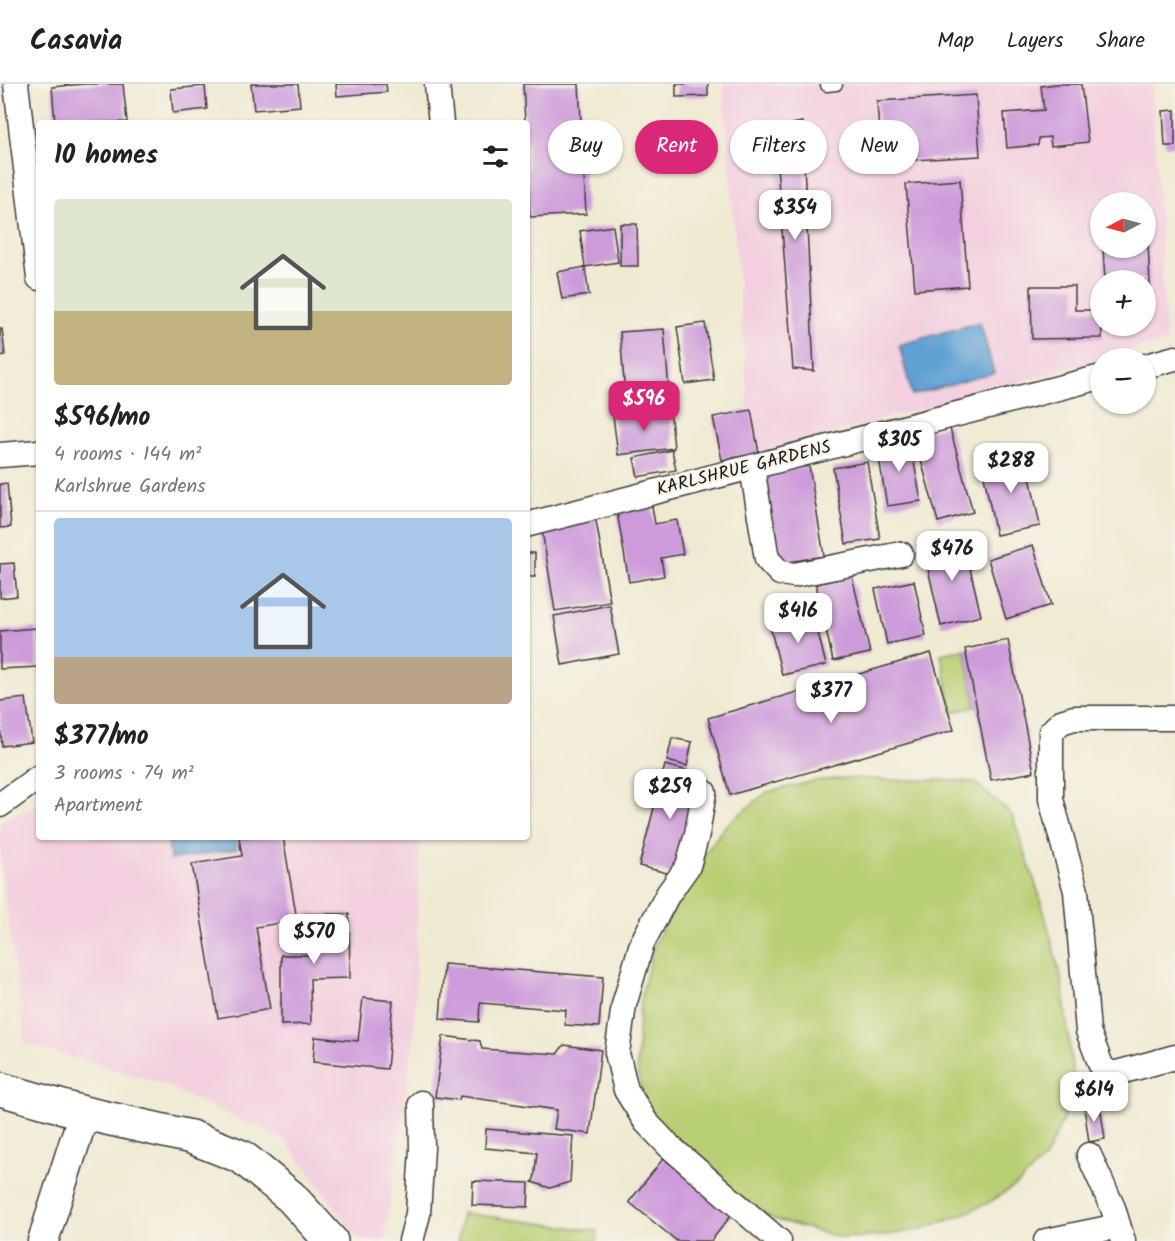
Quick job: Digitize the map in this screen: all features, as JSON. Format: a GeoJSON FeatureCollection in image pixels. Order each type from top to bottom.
{"type":"FeatureCollection","features":[{"type":"Feature","properties":{"kind":"main road"},"geometry":{"type":"LineString","coordinates":[[0,1089],[84,1113],[191,1137],[242,1156],[291,1197],[331,1241]]}},
{"type":"Feature","properties":{"kind":"street"},"geometry":{"type":"LineString","coordinates":[[16,84],[36,253]]}},
{"type":"Feature","properties":{"kind":"street"},"geometry":{"type":"LineString","coordinates":[[437,84],[441,120]]}},
{"type":"Feature","properties":{"kind":"street"},"geometry":{"type":"LineString","coordinates":[[1156,363],[1175,358]]}},
{"type":"Feature","properties":{"kind":"street","name":"KARLSHRUE GARDENS"},"geometry":{"type":"LineString","coordinates":[[530,524],[1090,380]]}},
{"type":"Feature","properties":{"kind":"street"},"geometry":{"type":"LineString","coordinates":[[0,455],[36,452]]}},
{"type":"Feature","properties":{"kind":"street"},"geometry":{"type":"LineString","coordinates":[[752,467],[767,560],[780,573],[794,575],[902,554]]}},
{"type":"Feature","properties":{"kind":"street"},"geometry":{"type":"LineString","coordinates":[[1175,718],[1074,718],[1061,722],[1051,732],[1051,799],[1076,891],[1088,1031],[1102,1068],[1113,1074],[1175,1057]]}},
{"type":"Feature","properties":{"kind":"street"},"geometry":{"type":"LineString","coordinates":[[0,805],[36,779]]}},
{"type":"Feature","properties":{"kind":"street"},"geometry":{"type":"LineString","coordinates":[[704,792],[697,834],[688,866],[668,894],[642,943],[624,1005],[617,1053],[626,1090],[646,1122],[669,1146],[779,1241]]}},
{"type":"Feature","properties":{"kind":"street"},"geometry":{"type":"LineString","coordinates":[[411,1241],[418,1214],[422,1148],[421,1103]]}},
{"type":"Feature","properties":{"kind":"street"},"geometry":{"type":"LineString","coordinates":[[43,1241],[84,1113]]}},
{"type":"Feature","properties":{"kind":"street"},"geometry":{"type":"LineString","coordinates":[[1046,1241],[1121,1233],[1113,1208],[1089,1155]]}},
{"type":"Feature","properties":{"kind":"shaded area"},"geometry":{"type":"Polygon","coordinates":[[[723,84],[1152,84],[1166,342],[1142,348],[1090,348],[1090,363],[752,455],[730,174],[827,174],[827,120],[730,120],[730,174],[723,84]]]}},
{"type":"Feature","properties":{"kind":"shaded area"},"geometry":{"type":"Polygon","coordinates":[[[36,804],[36,840],[420,840],[414,1035],[384,1241],[360,1241],[285,1140],[159,1083],[25,1044],[0,858],[0,821],[36,804]]]}},
{"type":"Feature","properties":{"kind":"green space"},"geometry":{"type":"Polygon","coordinates":[[[965,649],[976,707],[952,712],[941,654],[965,649]]]}},
{"type":"Feature","properties":{"kind":"green space"},"geometry":{"type":"Polygon","coordinates":[[[853,778],[974,782],[1012,815],[1040,897],[1062,981],[1073,1075],[1070,1097],[1063,1120],[1045,1158],[1017,1185],[988,1203],[918,1230],[881,1236],[843,1238],[773,1219],[728,1190],[654,1120],[642,1094],[637,1068],[639,1012],[655,943],[694,869],[725,826],[767,792],[819,780],[853,778]]]}},
{"type":"Feature","properties":{"kind":"green space"},"geometry":{"type":"Polygon","coordinates":[[[462,1213],[598,1231],[597,1241],[458,1241],[462,1213]]]}},
{"type":"Feature","properties":{"kind":"water"},"geometry":{"type":"Polygon","coordinates":[[[980,322],[994,373],[912,395],[899,345],[980,322]]]}},
{"type":"Feature","properties":{"kind":"water"},"geometry":{"type":"Polygon","coordinates":[[[168,840],[236,840],[237,849],[171,860],[168,840]]]}},
{"type":"Feature","properties":{"kind":"building"},"geometry":{"type":"Polygon","coordinates":[[[123,84],[127,120],[55,120],[52,87],[123,84]]]}},
{"type":"Feature","properties":{"kind":"building"},"geometry":{"type":"Polygon","coordinates":[[[251,84],[298,84],[300,106],[254,110],[251,84]]]}},
{"type":"Feature","properties":{"kind":"building"},"geometry":{"type":"Polygon","coordinates":[[[336,84],[386,84],[387,92],[337,96],[336,84]]]}},
{"type":"Feature","properties":{"kind":"building"},"geometry":{"type":"Polygon","coordinates":[[[523,84],[579,84],[581,120],[548,120],[548,174],[584,174],[586,214],[530,217],[530,120],[525,120],[523,84]]]}},
{"type":"Feature","properties":{"kind":"building"},"geometry":{"type":"Polygon","coordinates":[[[676,84],[708,84],[708,96],[676,97],[676,84]]]}},
{"type":"Feature","properties":{"kind":"building"},"geometry":{"type":"Polygon","coordinates":[[[1081,84],[1088,142],[1051,146],[1050,137],[1039,138],[1038,145],[1007,148],[1004,113],[1044,110],[1041,86],[1081,84]]]}},
{"type":"Feature","properties":{"kind":"building"},"geometry":{"type":"Polygon","coordinates":[[[205,86],[207,109],[173,113],[171,89],[205,86]]]}},
{"type":"Feature","properties":{"kind":"building"},"geometry":{"type":"Polygon","coordinates":[[[976,95],[980,156],[919,160],[919,120],[878,120],[877,101],[976,95]]]}},
{"type":"Feature","properties":{"kind":"building"},"geometry":{"type":"Polygon","coordinates":[[[1175,110],[1175,146],[1165,146],[1163,111],[1175,110]]]}},
{"type":"Feature","properties":{"kind":"building"},"geometry":{"type":"Polygon","coordinates":[[[778,174],[805,174],[814,371],[793,369],[778,174]]]}},
{"type":"Feature","properties":{"kind":"building"},"geometry":{"type":"Polygon","coordinates":[[[960,180],[968,286],[915,290],[906,184],[960,180]]]}},
{"type":"Feature","properties":{"kind":"building"},"geometry":{"type":"Polygon","coordinates":[[[620,224],[637,224],[638,266],[620,266],[620,224]]]}},
{"type":"Feature","properties":{"kind":"building"},"geometry":{"type":"Polygon","coordinates":[[[613,226],[618,262],[585,267],[580,231],[613,226]]]}},
{"type":"Feature","properties":{"kind":"building"},"geometry":{"type":"Polygon","coordinates":[[[1104,258],[1149,258],[1149,270],[1104,270],[1104,258]]]}},
{"type":"Feature","properties":{"kind":"building"},"geometry":{"type":"Polygon","coordinates":[[[585,267],[589,295],[562,299],[557,272],[585,267]]]}},
{"type":"Feature","properties":{"kind":"building"},"geometry":{"type":"Polygon","coordinates":[[[1031,286],[1075,286],[1075,310],[1090,310],[1090,336],[1102,336],[1102,338],[1032,339],[1031,286]]]}},
{"type":"Feature","properties":{"kind":"building"},"geometry":{"type":"Polygon","coordinates":[[[705,323],[714,380],[685,384],[677,327],[705,323]]]}},
{"type":"Feature","properties":{"kind":"building"},"geometry":{"type":"Polygon","coordinates":[[[0,329],[2,329],[5,355],[0,356],[0,329]]]}},
{"type":"Feature","properties":{"kind":"building"},"geometry":{"type":"Polygon","coordinates":[[[664,329],[670,403],[626,406],[620,332],[664,329]]]}},
{"type":"Feature","properties":{"kind":"building"},"geometry":{"type":"Polygon","coordinates":[[[670,409],[674,448],[618,455],[613,416],[670,409]]]}},
{"type":"Feature","properties":{"kind":"building"},"geometry":{"type":"Polygon","coordinates":[[[751,410],[759,453],[722,460],[713,417],[751,410]]]}},
{"type":"Feature","properties":{"kind":"building"},"geometry":{"type":"Polygon","coordinates":[[[949,425],[973,512],[938,522],[914,435],[949,425]]]}},
{"type":"Feature","properties":{"kind":"building"},"geometry":{"type":"Polygon","coordinates":[[[910,440],[921,501],[887,506],[877,446],[910,440]]]}},
{"type":"Feature","properties":{"kind":"building"},"geometry":{"type":"Polygon","coordinates":[[[672,450],[676,470],[638,477],[634,458],[672,450]]]}},
{"type":"Feature","properties":{"kind":"building"},"geometry":{"type":"Polygon","coordinates":[[[1025,452],[1040,526],[996,535],[981,461],[1025,452]]]}},
{"type":"Feature","properties":{"kind":"building"},"geometry":{"type":"Polygon","coordinates":[[[867,462],[880,539],[846,544],[833,468],[867,462]]]}},
{"type":"Feature","properties":{"kind":"building"},"geometry":{"type":"Polygon","coordinates":[[[809,466],[824,556],[777,564],[762,474],[809,466]]]}},
{"type":"Feature","properties":{"kind":"building"},"geometry":{"type":"Polygon","coordinates":[[[7,483],[11,527],[0,528],[0,484],[7,483]]]}},
{"type":"Feature","properties":{"kind":"building"},"geometry":{"type":"Polygon","coordinates":[[[651,500],[655,524],[677,520],[683,554],[661,558],[664,576],[629,582],[616,506],[651,500]]]}},
{"type":"Feature","properties":{"kind":"building"},"geometry":{"type":"Polygon","coordinates":[[[595,515],[610,602],[555,611],[541,524],[595,515]]]}},
{"type":"Feature","properties":{"kind":"building"},"geometry":{"type":"Polygon","coordinates":[[[963,538],[981,616],[941,626],[923,547],[963,538]]]}},
{"type":"Feature","properties":{"kind":"building"},"geometry":{"type":"Polygon","coordinates":[[[1033,545],[1051,605],[1006,619],[988,559],[1033,545]]]}},
{"type":"Feature","properties":{"kind":"building"},"geometry":{"type":"Polygon","coordinates":[[[530,553],[535,553],[535,577],[530,577],[530,553]]]}},
{"type":"Feature","properties":{"kind":"building"},"geometry":{"type":"Polygon","coordinates":[[[14,563],[17,596],[0,598],[0,564],[14,563]]]}},
{"type":"Feature","properties":{"kind":"building"},"geometry":{"type":"Polygon","coordinates":[[[852,576],[870,653],[833,661],[816,584],[852,576]]]}},
{"type":"Feature","properties":{"kind":"building"},"geometry":{"type":"Polygon","coordinates":[[[914,581],[926,636],[887,644],[875,589],[914,581]]]}},
{"type":"Feature","properties":{"kind":"building"},"geometry":{"type":"Polygon","coordinates":[[[610,605],[619,654],[562,665],[554,616],[610,605]]]}},
{"type":"Feature","properties":{"kind":"building"},"geometry":{"type":"Polygon","coordinates":[[[813,612],[826,665],[782,675],[769,622],[813,612]]]}},
{"type":"Feature","properties":{"kind":"building"},"geometry":{"type":"Polygon","coordinates":[[[36,628],[36,667],[0,669],[0,631],[36,628]]]}},
{"type":"Feature","properties":{"kind":"building"},"geometry":{"type":"Polygon","coordinates":[[[1008,640],[1034,772],[991,780],[965,649],[1008,640]]]}},
{"type":"Feature","properties":{"kind":"building"},"geometry":{"type":"Polygon","coordinates":[[[931,653],[954,730],[730,795],[708,718],[931,653]]]}},
{"type":"Feature","properties":{"kind":"building"},"geometry":{"type":"Polygon","coordinates":[[[26,698],[32,742],[2,746],[0,701],[26,698]]]}},
{"type":"Feature","properties":{"kind":"building"},"geometry":{"type":"Polygon","coordinates":[[[672,738],[692,742],[687,766],[667,761],[672,738]]]}},
{"type":"Feature","properties":{"kind":"building"},"geometry":{"type":"Polygon","coordinates":[[[665,765],[700,774],[675,875],[639,866],[665,765]]]}},
{"type":"Feature","properties":{"kind":"building"},"geometry":{"type":"Polygon","coordinates":[[[239,840],[284,840],[297,920],[256,927],[270,1009],[218,1018],[192,864],[242,856],[239,840]]]}},
{"type":"Feature","properties":{"kind":"building"},"geometry":{"type":"Polygon","coordinates":[[[308,914],[349,914],[350,978],[310,979],[311,1024],[281,1025],[281,955],[309,955],[308,914]]]}},
{"type":"Feature","properties":{"kind":"building"},"geometry":{"type":"Polygon","coordinates":[[[444,964],[603,977],[599,1027],[565,1025],[566,1010],[480,1003],[479,1022],[440,1019],[444,964]]]}},
{"type":"Feature","properties":{"kind":"building"},"geometry":{"type":"Polygon","coordinates":[[[363,998],[393,1001],[387,1069],[313,1062],[315,1037],[358,1041],[363,998]]]}},
{"type":"Feature","properties":{"kind":"building"},"geometry":{"type":"Polygon","coordinates":[[[443,1036],[480,1041],[482,1049],[557,1054],[564,1045],[601,1050],[590,1134],[554,1129],[557,1110],[460,1096],[459,1100],[435,1097],[443,1036]]]}},
{"type":"Feature","properties":{"kind":"building"},"geometry":{"type":"Polygon","coordinates":[[[1100,1105],[1105,1139],[1089,1142],[1084,1107],[1100,1105]]]}},
{"type":"Feature","properties":{"kind":"building"},"geometry":{"type":"Polygon","coordinates":[[[486,1129],[573,1136],[570,1182],[550,1188],[532,1182],[537,1153],[485,1148],[486,1129]]]}},
{"type":"Feature","properties":{"kind":"building"},"geometry":{"type":"Polygon","coordinates":[[[667,1154],[736,1209],[711,1241],[677,1241],[629,1202],[667,1154]]]}},
{"type":"Feature","properties":{"kind":"building"},"geometry":{"type":"Polygon","coordinates":[[[473,1181],[529,1183],[528,1207],[472,1205],[473,1181]]]}}]}
